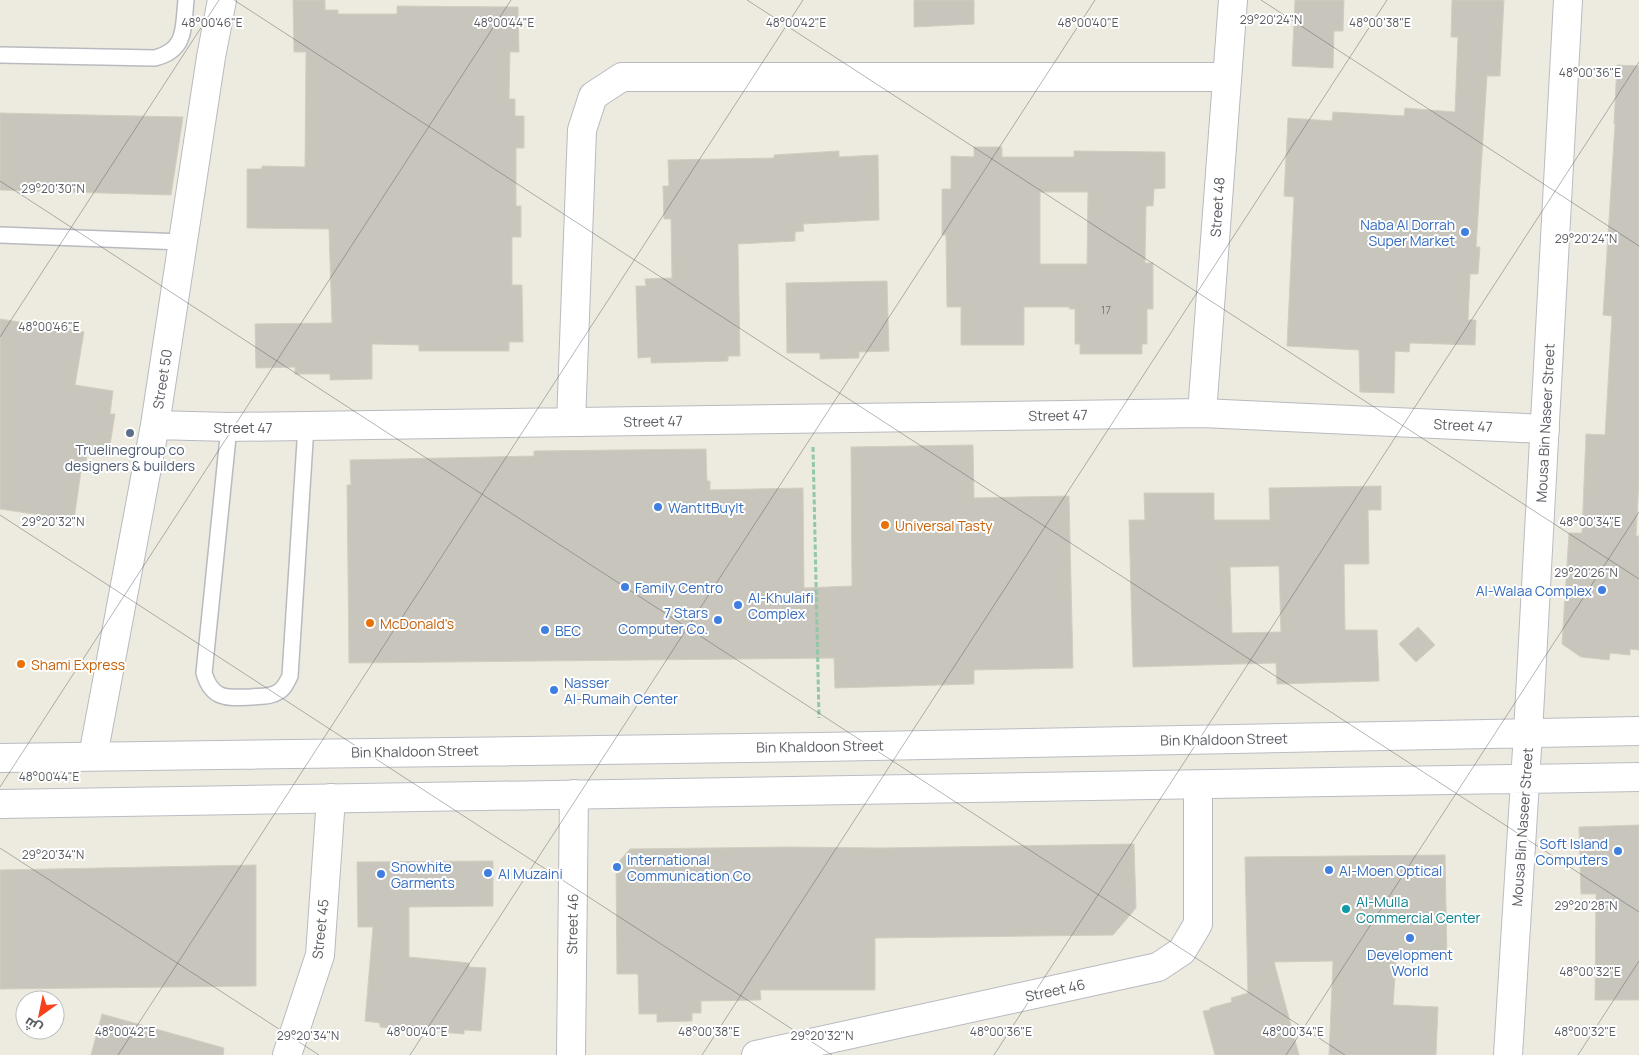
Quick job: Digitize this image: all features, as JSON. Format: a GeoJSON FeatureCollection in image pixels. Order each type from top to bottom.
{"type":"FeatureCollection","features":[{"type":"Feature","properties":{"kind":"street","name":"Street 50"},"geometry":{"type":"LineString","coordinates":[[94,756],[155,425],[211,57],[222,0]]}},
{"type":"Feature","properties":{"kind":"street","name":"Street 48"},"geometry":{"type":"LineString","coordinates":[[1202,413],[1232,0]]}},
{"type":"Feature","properties":{"kind":"street","name":"Mousa Bin Naseer Street"},"geometry":{"type":"LineString","coordinates":[[1508,1055],[1528,732],[1568,0]]}},
{"type":"Feature","properties":{"kind":"street"},"geometry":{"type":"LineString","coordinates":[[570,422],[582,130],[593,96],[622,78],[1227,76]]}},
{"type":"Feature","properties":{"kind":"street","name":"Street 47"},"geometry":{"type":"LineString","coordinates":[[155,425],[229,427],[1202,413],[1545,429]]}},
{"type":"Feature","properties":{"kind":"street","name":"Bin Khaldoon Street"},"geometry":{"type":"LineString","coordinates":[[0,758],[820,746],[1639,731]]}},
{"type":"Feature","properties":{"kind":"street"},"geometry":{"type":"LineString","coordinates":[[0,804],[1639,777]]}},
{"type":"Feature","properties":{"kind":"street","name":"Street 46"},"geometry":{"type":"LineString","coordinates":[[756,1055],[1158,967],[1182,951],[1198,924],[1198,785]]}},
{"type":"Feature","properties":{"kind":"street","name":"Street 46"},"geometry":{"type":"LineString","coordinates":[[571,1055],[574,794]]}},
{"type":"Feature","properties":{"kind":"street","name":"Street 45"},"geometry":{"type":"LineString","coordinates":[[287,1055],[320,955],[331,798]]}},
{"type":"Feature","properties":{"kind":"lane"},"geometry":{"type":"LineString","coordinates":[[0,54],[155,58],[164,56],[173,51],[183,34],[186,0]]}},
{"type":"Feature","properties":{"kind":"lane"},"geometry":{"type":"LineString","coordinates":[[0,235],[183,242]]}},
{"type":"Feature","properties":{"kind":"lane"},"geometry":{"type":"LineString","coordinates":[[229,427],[204,673],[213,691],[231,698],[268,696],[278,693],[290,676],[306,426]]}},
{"type":"Feature","properties":{"kind":"path"},"geometry":{"type":"LineString","coordinates":[[812,418],[820,746]]}},
{"type":"Feature","properties":{"kind":"building"},"geometry":{"type":"Polygon","coordinates":[[[293,0],[325,0],[325,10],[338,10],[338,14],[397,14],[397,6],[518,7],[519,52],[510,52],[509,99],[515,99],[515,116],[524,116],[524,148],[516,148],[516,206],[521,206],[521,237],[512,237],[512,285],[522,285],[523,342],[509,342],[509,351],[419,351],[419,345],[372,344],[372,379],[330,380],[330,374],[295,374],[295,367],[256,368],[255,324],[332,323],[329,229],[247,228],[247,169],[262,169],[262,166],[305,167],[306,52],[294,52],[293,0]]]}},
{"type":"Feature","properties":{"kind":"building"},"geometry":{"type":"Polygon","coordinates":[[[914,0],[974,0],[974,24],[914,27],[914,0]]]}},
{"type":"Feature","properties":{"kind":"building"},"geometry":{"type":"Polygon","coordinates":[[[1295,0],[1344,0],[1343,31],[1334,31],[1333,68],[1292,66],[1295,0]]]}},
{"type":"Feature","properties":{"kind":"building"},"geometry":{"type":"Polygon","coordinates":[[[1452,0],[1504,0],[1500,76],[1487,76],[1476,247],[1480,247],[1478,274],[1470,274],[1468,320],[1476,320],[1475,345],[1410,343],[1409,352],[1395,351],[1394,393],[1360,392],[1359,350],[1287,346],[1294,197],[1284,196],[1288,118],[1332,121],[1333,112],[1404,116],[1405,108],[1455,112],[1458,37],[1451,37],[1452,0]]]}},
{"type":"Feature","properties":{"kind":"building"},"geometry":{"type":"Polygon","coordinates":[[[1617,65],[1639,66],[1639,479],[1636,536],[1639,536],[1639,650],[1630,649],[1630,655],[1610,653],[1609,660],[1581,657],[1562,644],[1569,533],[1582,533],[1586,434],[1605,435],[1612,316],[1603,315],[1617,65]]]}},
{"type":"Feature","properties":{"kind":"building"},"geometry":{"type":"Polygon","coordinates":[[[0,113],[183,117],[171,195],[0,190],[0,113]]]}},
{"type":"Feature","properties":{"kind":"building"},"geometry":{"type":"Polygon","coordinates":[[[974,147],[1002,147],[1002,157],[1074,157],[1074,151],[1165,152],[1165,188],[1154,189],[1153,206],[1146,206],[1145,263],[1153,263],[1153,309],[1147,309],[1147,344],[1142,344],[1142,354],[1080,354],[1080,344],[1075,344],[1075,309],[1069,309],[1070,307],[1024,307],[1024,345],[961,345],[961,307],[947,307],[946,235],[942,235],[942,189],[951,189],[951,156],[974,157],[974,147]],[[1040,192],[1040,264],[1087,264],[1088,192],[1040,192]]]}},
{"type":"Feature","properties":{"kind":"building"},"geometry":{"type":"Polygon","coordinates":[[[839,151],[839,157],[878,155],[879,220],[803,224],[804,231],[795,232],[795,241],[738,244],[740,356],[728,356],[728,361],[651,363],[651,357],[638,358],[636,286],[646,286],[645,279],[672,278],[671,219],[664,219],[663,186],[669,186],[668,160],[774,158],[774,155],[839,151]]]}},
{"type":"Feature","properties":{"kind":"building"},"geometry":{"type":"Polygon","coordinates":[[[887,281],[889,351],[859,352],[859,358],[820,359],[820,353],[787,353],[786,283],[887,281]]]}},
{"type":"Feature","properties":{"kind":"building"},"geometry":{"type":"Polygon","coordinates":[[[0,319],[84,332],[75,385],[113,391],[110,414],[115,414],[108,457],[87,453],[85,471],[81,471],[74,520],[0,509],[0,319]]]}},
{"type":"Feature","properties":{"kind":"building"},"geometry":{"type":"Polygon","coordinates":[[[973,445],[974,498],[1069,496],[1073,668],[974,670],[974,684],[835,688],[834,658],[349,663],[347,485],[351,485],[350,460],[534,456],[534,451],[706,449],[707,481],[710,481],[710,490],[803,488],[804,588],[852,586],[851,447],[973,445]]]}},
{"type":"Feature","properties":{"kind":"building"},"geometry":{"type":"Polygon","coordinates":[[[1381,486],[1381,510],[1368,510],[1369,564],[1344,564],[1345,630],[1377,630],[1379,681],[1277,684],[1276,663],[1133,667],[1129,520],[1145,520],[1144,493],[1214,493],[1214,520],[1270,520],[1269,488],[1381,486]],[[1279,566],[1230,567],[1232,633],[1281,632],[1279,566]]]}},
{"type":"Feature","properties":{"kind":"building"},"geometry":{"type":"Polygon","coordinates":[[[1418,627],[1435,645],[1416,662],[1399,644],[1418,627]]]}},
{"type":"Feature","properties":{"kind":"building"},"geometry":{"type":"Polygon","coordinates":[[[1639,825],[1639,1000],[1595,1000],[1596,894],[1581,894],[1579,827],[1639,825]]]}},
{"type":"Feature","properties":{"kind":"building"},"geometry":{"type":"Polygon","coordinates":[[[1134,844],[1136,908],[1113,935],[875,938],[875,990],[760,990],[761,1000],[701,1001],[701,1013],[692,1013],[692,1021],[657,1022],[657,1014],[639,1014],[638,974],[617,974],[616,865],[630,849],[1134,844]]]}},
{"type":"Feature","properties":{"kind":"building","name":"Al-Mulla Commercial Center"},"geometry":{"type":"Polygon","coordinates":[[[1445,855],[1447,960],[1396,961],[1393,1005],[1438,1007],[1436,1055],[1329,1055],[1333,961],[1274,962],[1299,1055],[1215,1055],[1203,1011],[1232,1002],[1231,998],[1248,993],[1245,857],[1445,855]]]}},
{"type":"Feature","properties":{"kind":"building"},"geometry":{"type":"Polygon","coordinates":[[[493,861],[493,906],[409,907],[409,957],[469,963],[469,967],[486,968],[481,1031],[464,1030],[464,1034],[380,1027],[380,1023],[365,1021],[373,927],[358,927],[357,862],[493,861]]]}},
{"type":"Feature","properties":{"kind":"building"},"geometry":{"type":"Polygon","coordinates":[[[256,865],[256,986],[0,989],[0,870],[256,865]]]}},
{"type":"Feature","properties":{"kind":"building"},"geometry":{"type":"Polygon","coordinates":[[[102,1014],[224,1048],[223,1055],[91,1055],[102,1014]]]}},
{"type":"Feature","properties":{"kind":"place","name":"Naba Al Dorrah Super Market"},"geometry":{"type":"Point","coordinates":[1465,232]}},
{"type":"Feature","properties":{"kind":"place","name":"Truelinegroup co designers & builders"},"geometry":{"type":"Point","coordinates":[130,433]}},
{"type":"Feature","properties":{"kind":"place","name":"WantItBuyIt"},"geometry":{"type":"Point","coordinates":[658,507]}},
{"type":"Feature","properties":{"kind":"place","name":"Universal Tasty"},"geometry":{"type":"Point","coordinates":[885,525]}},
{"type":"Feature","properties":{"kind":"place","name":"Family Centro"},"geometry":{"type":"Point","coordinates":[625,587]}},
{"type":"Feature","properties":{"kind":"place","name":"Al-Walaa Complex"},"geometry":{"type":"Point","coordinates":[1602,590]}},
{"type":"Feature","properties":{"kind":"place","name":"Al-Khulaifi Complex"},"geometry":{"type":"Point","coordinates":[738,605]}},
{"type":"Feature","properties":{"kind":"place","name":"7 Stars Computer Co."},"geometry":{"type":"Point","coordinates":[718,620]}},
{"type":"Feature","properties":{"kind":"place","name":"McDonald's"},"geometry":{"type":"Point","coordinates":[370,623]}},
{"type":"Feature","properties":{"kind":"place","name":"BEC"},"geometry":{"type":"Point","coordinates":[545,630]}},
{"type":"Feature","properties":{"kind":"place","name":"Shami Express"},"geometry":{"type":"Point","coordinates":[21,664]}},
{"type":"Feature","properties":{"kind":"place","name":"Nasser Al-Rumaih Center"},"geometry":{"type":"Point","coordinates":[554,690]}},
{"type":"Feature","properties":{"kind":"place","name":"Soft Island Computers"},"geometry":{"type":"Point","coordinates":[1618,851]}},
{"type":"Feature","properties":{"kind":"place","name":"International Communication Co"},"geometry":{"type":"Point","coordinates":[617,867]}},
{"type":"Feature","properties":{"kind":"place","name":"Al-Moen Optical"},"geometry":{"type":"Point","coordinates":[1329,870]}},
{"type":"Feature","properties":{"kind":"place","name":"Al Muzaini"},"geometry":{"type":"Point","coordinates":[488,873]}},
{"type":"Feature","properties":{"kind":"place","name":"Snowhite Garments"},"geometry":{"type":"Point","coordinates":[381,874]}},
{"type":"Feature","properties":{"kind":"place","name":"Al-Mulla Commercial Center"},"geometry":{"type":"Point","coordinates":[1346,909]}},
{"type":"Feature","properties":{"kind":"place","name":"Development World"},"geometry":{"type":"Point","coordinates":[1410,938]}}]}
